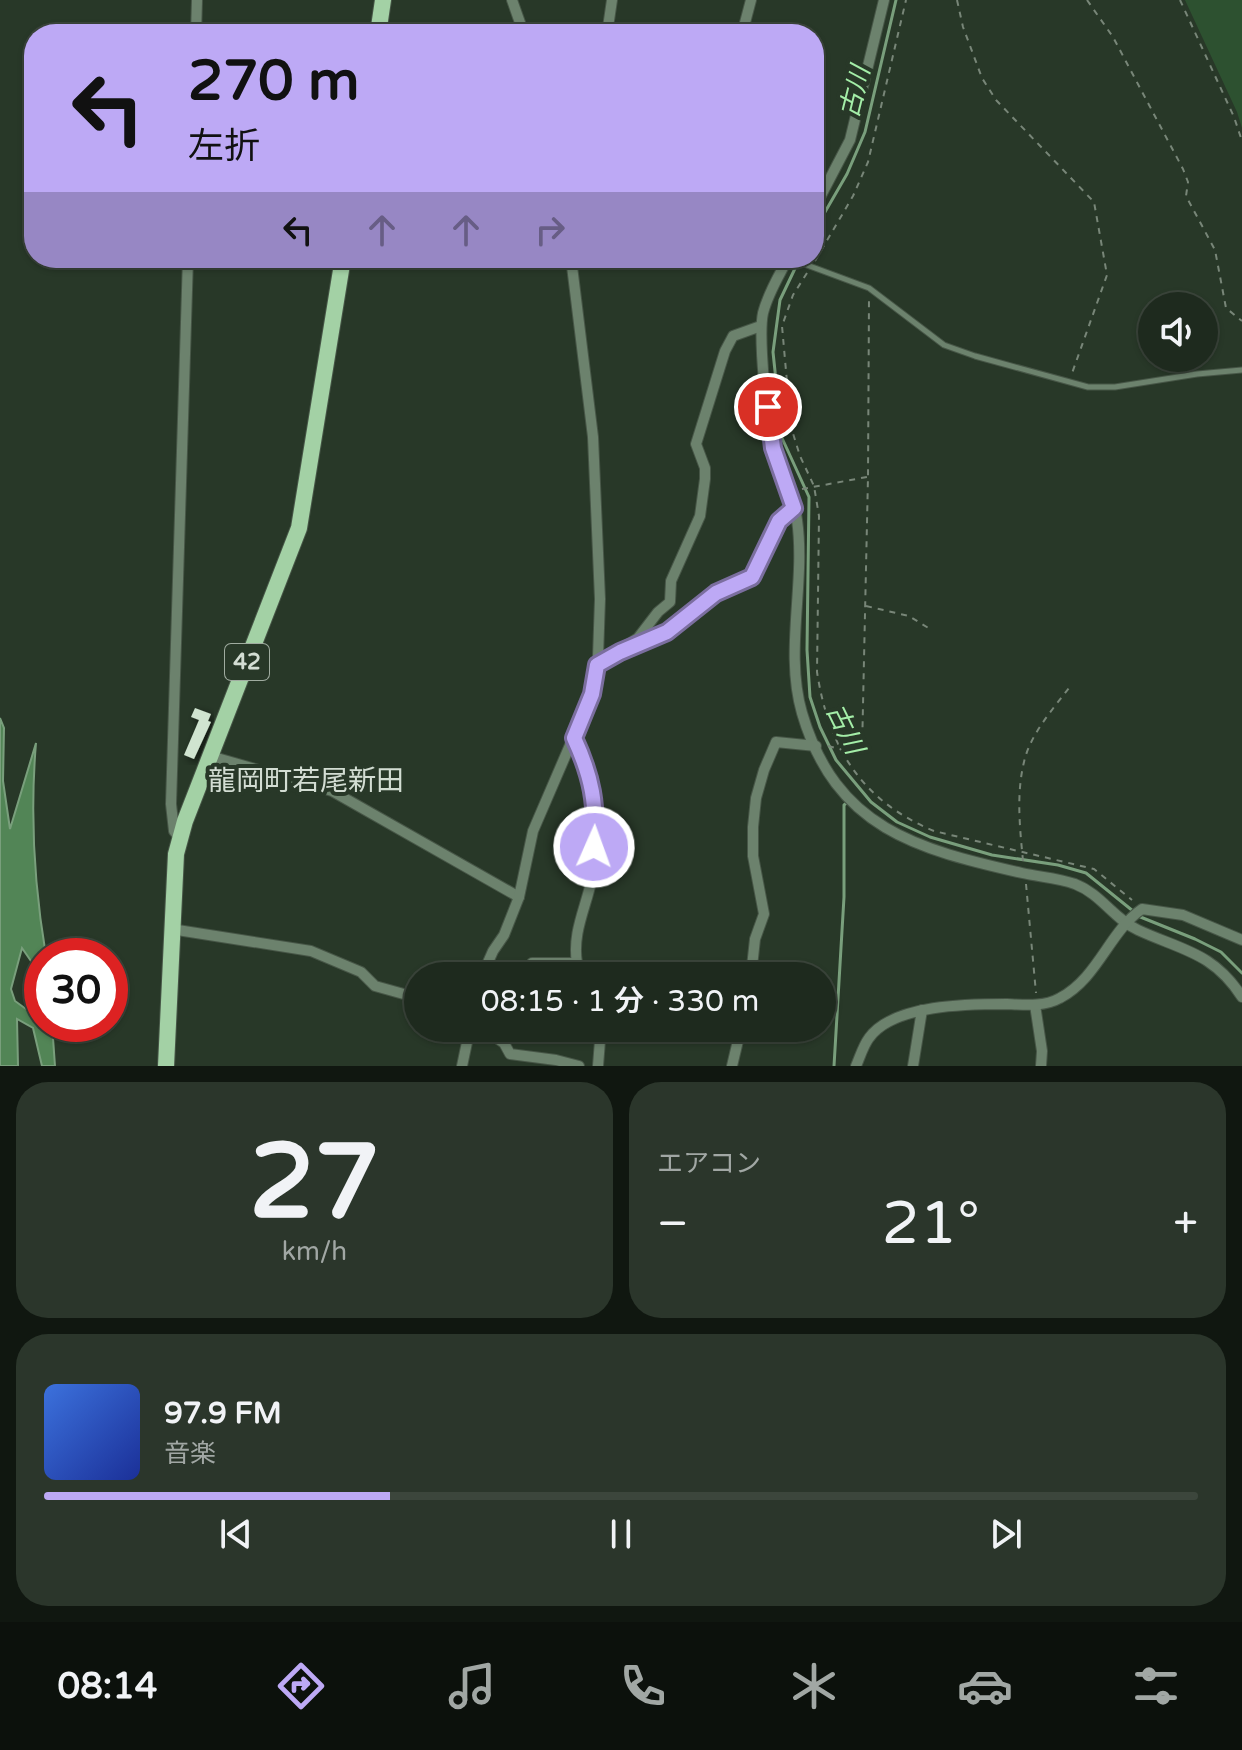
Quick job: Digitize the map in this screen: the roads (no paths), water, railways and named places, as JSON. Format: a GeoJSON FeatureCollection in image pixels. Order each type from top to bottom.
{"type":"FeatureCollection","features":[{"type":"Feature","properties":{"kind":"main road"},"geometry":{"type":"LineString","coordinates":[[379,24],[383,0]]}},
{"type":"Feature","properties":{"kind":"main road","name":"42"},"geometry":{"type":"LineString","coordinates":[[166,1066],[174,870],[180,838],[299,528],[341,268]]}},
{"type":"Feature","properties":{"kind":"street"},"geometry":{"type":"LineString","coordinates":[[196,24],[197,0]]}},
{"type":"Feature","properties":{"kind":"street"},"geometry":{"type":"LineString","coordinates":[[512,0],[520,24]]}},
{"type":"Feature","properties":{"kind":"street"},"geometry":{"type":"LineString","coordinates":[[608,24],[612,0]]}},
{"type":"Feature","properties":{"kind":"street"},"geometry":{"type":"LineString","coordinates":[[745,24],[751,0]]}},
{"type":"Feature","properties":{"kind":"street"},"geometry":{"type":"LineString","coordinates":[[824,190],[850,140],[884,0]]}},
{"type":"Feature","properties":{"kind":"street"},"geometry":{"type":"LineString","coordinates":[[180,838],[174,831],[171,804],[188,268]]}},
{"type":"Feature","properties":{"kind":"street"},"geometry":{"type":"LineString","coordinates":[[488,962],[504,935],[519,897],[533,831],[592,694],[597,665],[600,610],[593,437],[572,268]]}},
{"type":"Feature","properties":{"kind":"street"},"geometry":{"type":"LineString","coordinates":[[784,268],[767,303],[761,334],[773,448],[794,508],[798,536],[796,678],[801,710],[816,746],[845,793],[887,830],[938,852],[1024,870],[1089,890],[1134,929],[1201,956],[1227,977],[1242,997]]}},
{"type":"Feature","properties":{"kind":"street"},"geometry":{"type":"LineString","coordinates":[[620,652],[638,638],[670,602],[671,581],[678,559],[700,516],[705,468],[696,444],[725,351],[733,336],[758,327]]}},
{"type":"Feature","properties":{"kind":"street"},"geometry":{"type":"LineString","coordinates":[[597,665],[667,632],[716,593],[752,577],[779,521],[794,508]]}},
{"type":"Feature","properties":{"kind":"street"},"geometry":{"type":"LineString","coordinates":[[574,738],[593,786],[596,816],[592,877],[578,920],[577,962]]}},
{"type":"Feature","properties":{"kind":"street"},"geometry":{"type":"LineString","coordinates":[[753,962],[755,939],[764,914],[753,842],[756,798],[764,770],[776,742],[816,746]]}},
{"type":"Feature","properties":{"kind":"street"},"geometry":{"type":"LineString","coordinates":[[210,756],[332,791],[519,897]]}},
{"type":"Feature","properties":{"kind":"street"},"geometry":{"type":"LineString","coordinates":[[856,1066],[877,1029],[922,1010],[936,1006],[1035,1005],[1061,998],[1079,984],[1107,952],[1128,921],[1141,910],[1183,915],[1242,940]]}},
{"type":"Feature","properties":{"kind":"street"},"geometry":{"type":"LineString","coordinates":[[171,929],[311,951],[361,972],[375,986],[404,994]]}},
{"type":"Feature","properties":{"kind":"street"},"geometry":{"type":"LineString","coordinates":[[1035,1005],[1042,1051],[1041,1066]]}},
{"type":"Feature","properties":{"kind":"street"},"geometry":{"type":"LineString","coordinates":[[913,1066],[922,1010]]}},
{"type":"Feature","properties":{"kind":"street"},"geometry":{"type":"LineString","coordinates":[[462,1066],[467,1042]]}},
{"type":"Feature","properties":{"kind":"street"},"geometry":{"type":"LineString","coordinates":[[503,1042],[510,1054],[531,1062],[556,1060],[579,1066]]}},
{"type":"Feature","properties":{"kind":"street"},"geometry":{"type":"LineString","coordinates":[[598,1066],[600,1042]]}},
{"type":"Feature","properties":{"kind":"street"},"geometry":{"type":"LineString","coordinates":[[732,1066],[737,1042]]}},
{"type":"Feature","properties":{"kind":"lane"},"geometry":{"type":"LineString","coordinates":[[811,268],[869,288],[944,345],[1068,383],[1115,387],[1242,370]]}},
{"type":"Feature","properties":{"kind":"waterway","name":"古川"},"geometry":{"type":"LineString","coordinates":[[824,214],[847,174],[865,132],[896,0]]}},
{"type":"Feature","properties":{"kind":"waterway","name":"古川"},"geometry":{"type":"LineString","coordinates":[[795,268],[780,300],[773,352],[782,438],[809,497],[807,650],[810,697],[836,760],[871,802],[897,822],[930,837],[992,855],[1058,865],[1086,873],[1133,911]]}},
{"type":"Feature","properties":{"kind":"waterway"},"geometry":{"type":"LineString","coordinates":[[834,1066],[844,897],[844,805],[849,801]]}},
{"type":"Feature","properties":{"kind":"waterway","name":"古川"},"geometry":{"type":"LineString","coordinates":[[1138,916],[1221,952],[1242,973]]}},
{"type":"Feature","properties":{"kind":"district","name":"龍岡町若尾新田"},"geometry":{"type":"Point","coordinates":[306,781]}}]}
